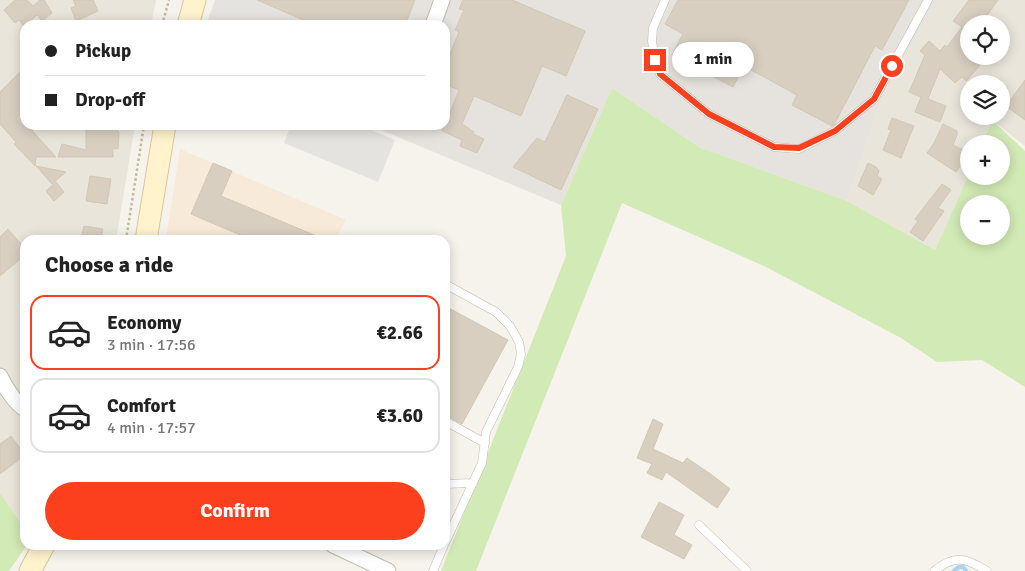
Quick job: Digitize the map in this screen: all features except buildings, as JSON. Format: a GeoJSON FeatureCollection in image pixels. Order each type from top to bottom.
{"type":"FeatureCollection","features":[{"type":"Feature","properties":{"kind":"street"},"geometry":{"type":"LineString","coordinates":[[189,20],[195,0]]}},
{"type":"Feature","properties":{"kind":"street"},"geometry":{"type":"LineString","coordinates":[[435,20],[442,0]]}},
{"type":"Feature","properties":{"kind":"street"},"geometry":{"type":"LineString","coordinates":[[147,235],[164,130]]}},
{"type":"Feature","properties":{"kind":"street"},"geometry":{"type":"LineString","coordinates":[[0,376],[20,406]]}},
{"type":"Feature","properties":{"kind":"street"},"geometry":{"type":"LineString","coordinates":[[30,571],[41,550]]}},
{"type":"Feature","properties":{"kind":"street"},"geometry":{"type":"LineString","coordinates":[[344,550],[388,571]]}},
{"type":"Feature","properties":{"kind":"lane"},"geometry":{"type":"LineString","coordinates":[[665,0],[653,28],[652,41],[655,60],[660,74],[709,114],[774,147],[799,148],[835,131],[874,99],[928,0]]}},
{"type":"Feature","properties":{"kind":"lane"},"geometry":{"type":"LineString","coordinates":[[450,287],[496,312],[510,326],[519,342],[521,354],[518,367],[486,432],[482,464],[450,531]]}},
{"type":"Feature","properties":{"kind":"lane"},"geometry":{"type":"LineString","coordinates":[[450,425],[485,443]]}},
{"type":"Feature","properties":{"kind":"lane"},"geometry":{"type":"LineString","coordinates":[[450,484],[473,483]]}},
{"type":"Feature","properties":{"kind":"lane"},"geometry":{"type":"LineString","coordinates":[[699,525],[747,571]]}},
{"type":"Feature","properties":{"kind":"lane"},"geometry":{"type":"LineString","coordinates":[[433,571],[442,550]]}},
{"type":"Feature","properties":{"kind":"lane"},"geometry":{"type":"LineString","coordinates":[[934,571],[944,564],[961,559],[972,562],[988,571]]}},
{"type":"Feature","properties":{"kind":"path"},"geometry":{"type":"LineString","coordinates":[[163,20],[169,0]]}},
{"type":"Feature","properties":{"kind":"path"},"geometry":{"type":"LineString","coordinates":[[127,235],[143,130]]}},
{"type":"Feature","properties":{"kind":"shaded area"},"geometry":{"type":"Polygon","coordinates":[[[0,0],[156,0],[152,20],[20,20],[20,130],[134,130],[117,235],[20,235],[20,522],[0,493],[0,0]]]}},
{"type":"Feature","properties":{"kind":"shaded area"},"geometry":{"type":"Polygon","coordinates":[[[215,0],[936,0],[877,110],[847,201],[699,147],[612,88],[561,205],[381,130],[450,130],[450,20],[208,20],[215,0]]]}},
{"type":"Feature","properties":{"kind":"shaded area"},"geometry":{"type":"Polygon","coordinates":[[[223,0],[263,0],[261,7],[294,20],[215,20],[223,0]]]}},
{"type":"Feature","properties":{"kind":"shaded area"},"geometry":{"type":"Polygon","coordinates":[[[936,0],[1025,0],[1025,146],[998,125],[1010,125],[1010,75],[960,75],[960,125],[990,125],[986,135],[960,135],[960,185],[964,185],[935,250],[847,201],[877,110],[936,0]]]}},
{"type":"Feature","properties":{"kind":"shaded area"},"geometry":{"type":"Polygon","coordinates":[[[289,130],[371,130],[395,140],[378,182],[284,143],[289,130]]]}},
{"type":"Feature","properties":{"kind":"shaded area"},"geometry":{"type":"Polygon","coordinates":[[[180,149],[346,220],[338,235],[167,235],[180,149]]]}},
{"type":"Feature","properties":{"kind":"green space"},"geometry":{"type":"Polygon","coordinates":[[[612,88],[699,147],[847,201],[935,250],[964,185],[1010,185],[1010,137],[1025,151],[1025,387],[982,360],[937,362],[901,338],[764,266],[622,203],[476,571],[441,571],[566,256],[561,205],[612,88]]]}},
{"type":"Feature","properties":{"kind":"green space"},"geometry":{"type":"Polygon","coordinates":[[[990,125],[997,125],[1008,135],[986,135],[990,125]]]}},
{"type":"Feature","properties":{"kind":"green space"},"geometry":{"type":"Polygon","coordinates":[[[0,493],[20,522],[20,550],[24,550],[9,571],[0,571],[0,493]]]}},
{"type":"Feature","properties":{"kind":"waterway"},"geometry":{"type":"LineString","coordinates":[[954,571],[959,567],[963,567],[966,571]]}},
{"type":"Feature","properties":{"kind":"route"},"geometry":{"type":"LineString","coordinates":[[655,60],[660,74],[709,114],[774,147],[799,148],[835,131],[874,99],[892,66]]}}]}
